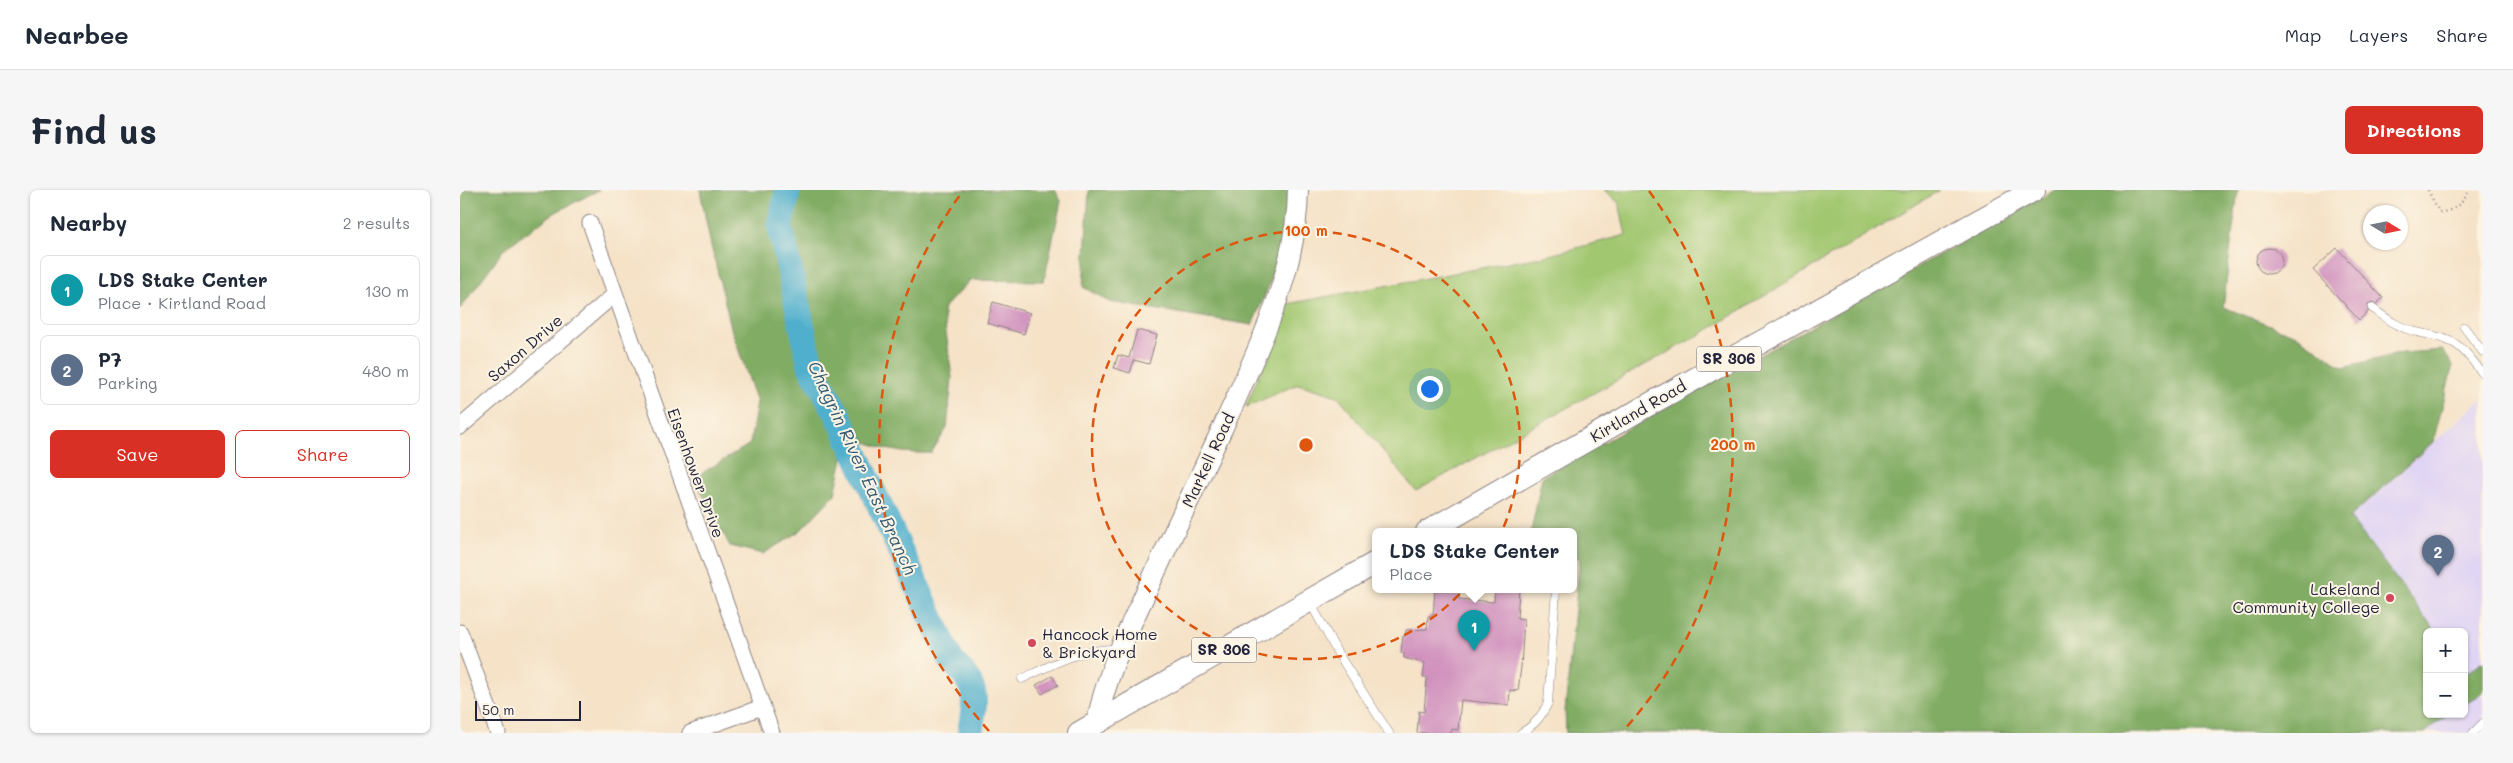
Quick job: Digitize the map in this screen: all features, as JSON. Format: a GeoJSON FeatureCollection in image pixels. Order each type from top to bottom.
{"type":"FeatureCollection","features":[{"type":"Feature","properties":{"kind":"main road","name":"Kirtland Road"},"geometry":{"type":"LineString","coordinates":[[1434,528],[1641,409],[2034,190]]}},
{"type":"Feature","properties":{"kind":"main road","name":"SR 306"},"geometry":{"type":"LineString","coordinates":[[1088,728],[1372,564]]}},
{"type":"Feature","properties":{"kind":"street","name":"Markell Road"},"geometry":{"type":"LineString","coordinates":[[1088,728],[1101,699],[1119,649],[1231,409],[1273,310],[1292,248],[1298,190]]}},
{"type":"Feature","properties":{"kind":"street","name":"Eisenhower Drive"},"geometry":{"type":"LineString","coordinates":[[590,223],[614,295],[772,733]]}},
{"type":"Feature","properties":{"kind":"street","name":"Saxon Drive"},"geometry":{"type":"LineString","coordinates":[[460,427],[614,295]]}},
{"type":"Feature","properties":{"kind":"street"},"geometry":{"type":"LineString","coordinates":[[460,632],[498,733]]}},
{"type":"Feature","properties":{"kind":"street"},"geometry":{"type":"LineString","coordinates":[[690,733],[762,707]]}},
{"type":"Feature","properties":{"kind":"lane"},"geometry":{"type":"LineString","coordinates":[[2372,308],[2392,322],[2411,331],[2438,337],[2456,344],[2468,355],[2483,374]]}},
{"type":"Feature","properties":{"kind":"lane"},"geometry":{"type":"LineString","coordinates":[[2464,327],[2483,352]]}},
{"type":"Feature","properties":{"kind":"lane"},"geometry":{"type":"LineString","coordinates":[[1521,733],[1542,716],[1548,703],[1556,593]]}},
{"type":"Feature","properties":{"kind":"lane"},"geometry":{"type":"LineString","coordinates":[[1309,601],[1337,652],[1389,733]]}},
{"type":"Feature","properties":{"kind":"lane"},"geometry":{"type":"LineString","coordinates":[[1022,679],[1083,652],[1102,648],[1119,649]]}},
{"type":"Feature","properties":{"kind":"lane"},"geometry":{"type":"LineString","coordinates":[[2472,733],[2483,724]]}},
{"type":"Feature","properties":{"kind":"path"},"geometry":{"type":"LineString","coordinates":[[2428,190],[2439,212],[2452,210],[2460,204],[2469,190]]}},
{"type":"Feature","properties":{"kind":"shaded area","name":"Lakeland Community College"},"geometry":{"type":"Polygon","coordinates":[[[2482,399],[2483,733],[2300,733],[2297,565],[2482,399]]]}},
{"type":"Feature","properties":{"kind":"green space"},"geometry":{"type":"Polygon","coordinates":[[[460,190],[599,190],[554,213],[504,249],[460,309],[460,190]]]}},
{"type":"Feature","properties":{"kind":"green space"},"geometry":{"type":"Polygon","coordinates":[[[700,190],[1055,190],[1061,201],[1044,281],[970,280],[943,309],[952,378],[947,428],[931,453],[897,451],[848,435],[835,494],[800,531],[763,554],[730,546],[694,478],[750,444],[757,402],[732,331],[710,241],[700,190]]]}},
{"type":"Feature","properties":{"kind":"green space"},"geometry":{"type":"Polygon","coordinates":[[[1089,190],[1287,190],[1286,226],[1283,243],[1273,276],[1252,325],[1110,302],[1083,287],[1089,190]]]}},
{"type":"Feature","properties":{"kind":"green space"},"geometry":{"type":"Polygon","coordinates":[[[1604,190],[1940,190],[1701,334],[1416,491],[1338,396],[1298,384],[1246,407],[1287,304],[1546,256],[1626,235],[1619,203],[1604,190]]]}},
{"type":"Feature","properties":{"kind":"green space"},"geometry":{"type":"Polygon","coordinates":[[[2055,190],[2238,190],[2223,307],[2296,335],[2343,367],[2403,353],[2442,350],[2453,365],[2433,442],[2348,519],[2352,520],[2433,628],[2423,628],[2423,718],[2443,718],[2425,733],[1566,733],[1565,711],[1580,558],[1577,558],[1577,528],[1532,528],[1542,477],[2055,190]]]}},
{"type":"Feature","properties":{"kind":"green space"},"geometry":{"type":"Polygon","coordinates":[[[2483,661],[2483,693],[2468,702],[2468,673],[2483,661]]]}},
{"type":"Feature","properties":{"kind":"building"},"geometry":{"type":"Polygon","coordinates":[[[2269,248],[2278,252],[2282,261],[2278,270],[2269,274],[2260,270],[2256,261],[2260,252],[2269,248]]]}},
{"type":"Feature","properties":{"kind":"building"},"geometry":{"type":"Polygon","coordinates":[[[2337,248],[2383,298],[2376,304],[2372,302],[2368,304],[2368,312],[2359,320],[2313,270],[2337,248]]]}},
{"type":"Feature","properties":{"kind":"building"},"geometry":{"type":"Polygon","coordinates":[[[993,302],[1030,313],[1024,334],[987,323],[993,302]]]}},
{"type":"Feature","properties":{"kind":"building"},"geometry":{"type":"Polygon","coordinates":[[[1137,330],[1157,335],[1149,364],[1134,360],[1130,373],[1114,368],[1118,355],[1129,358],[1137,330]]]}},
{"type":"Feature","properties":{"kind":"building"},"geometry":{"type":"Polygon","coordinates":[[[1435,593],[1460,593],[1459,599],[1494,602],[1495,593],[1519,593],[1517,618],[1524,619],[1518,691],[1510,690],[1509,705],[1461,700],[1458,730],[1452,729],[1451,733],[1417,733],[1419,711],[1424,712],[1427,677],[1423,677],[1425,663],[1404,658],[1404,653],[1401,653],[1403,636],[1405,636],[1406,630],[1427,629],[1428,616],[1433,615],[1435,593]]]}},
{"type":"Feature","properties":{"kind":"building"},"geometry":{"type":"Polygon","coordinates":[[[1052,676],[1058,685],[1042,694],[1036,685],[1052,676]]]}},
{"type":"Feature","properties":{"kind":"waterway","name":"Chagrin River East Branch"},"geometry":{"type":"LineString","coordinates":[[788,190],[780,226],[811,367],[838,415],[951,660],[967,678],[971,686],[974,710],[970,733]]}},
{"type":"Feature","properties":{"kind":"place","name":"P7"},"geometry":{"type":"Point","coordinates":[2438,576]}},
{"type":"Feature","properties":{"kind":"place","name":"Lakeland Community College"},"geometry":{"type":"Point","coordinates":[2390,598]}},
{"type":"Feature","properties":{"kind":"place","name":"Hancock Home & Brickyard"},"geometry":{"type":"Point","coordinates":[1032,643]}},
{"type":"Feature","properties":{"kind":"place","name":"LDS Stake Center"},"geometry":{"type":"Point","coordinates":[1474,651]}}]}
